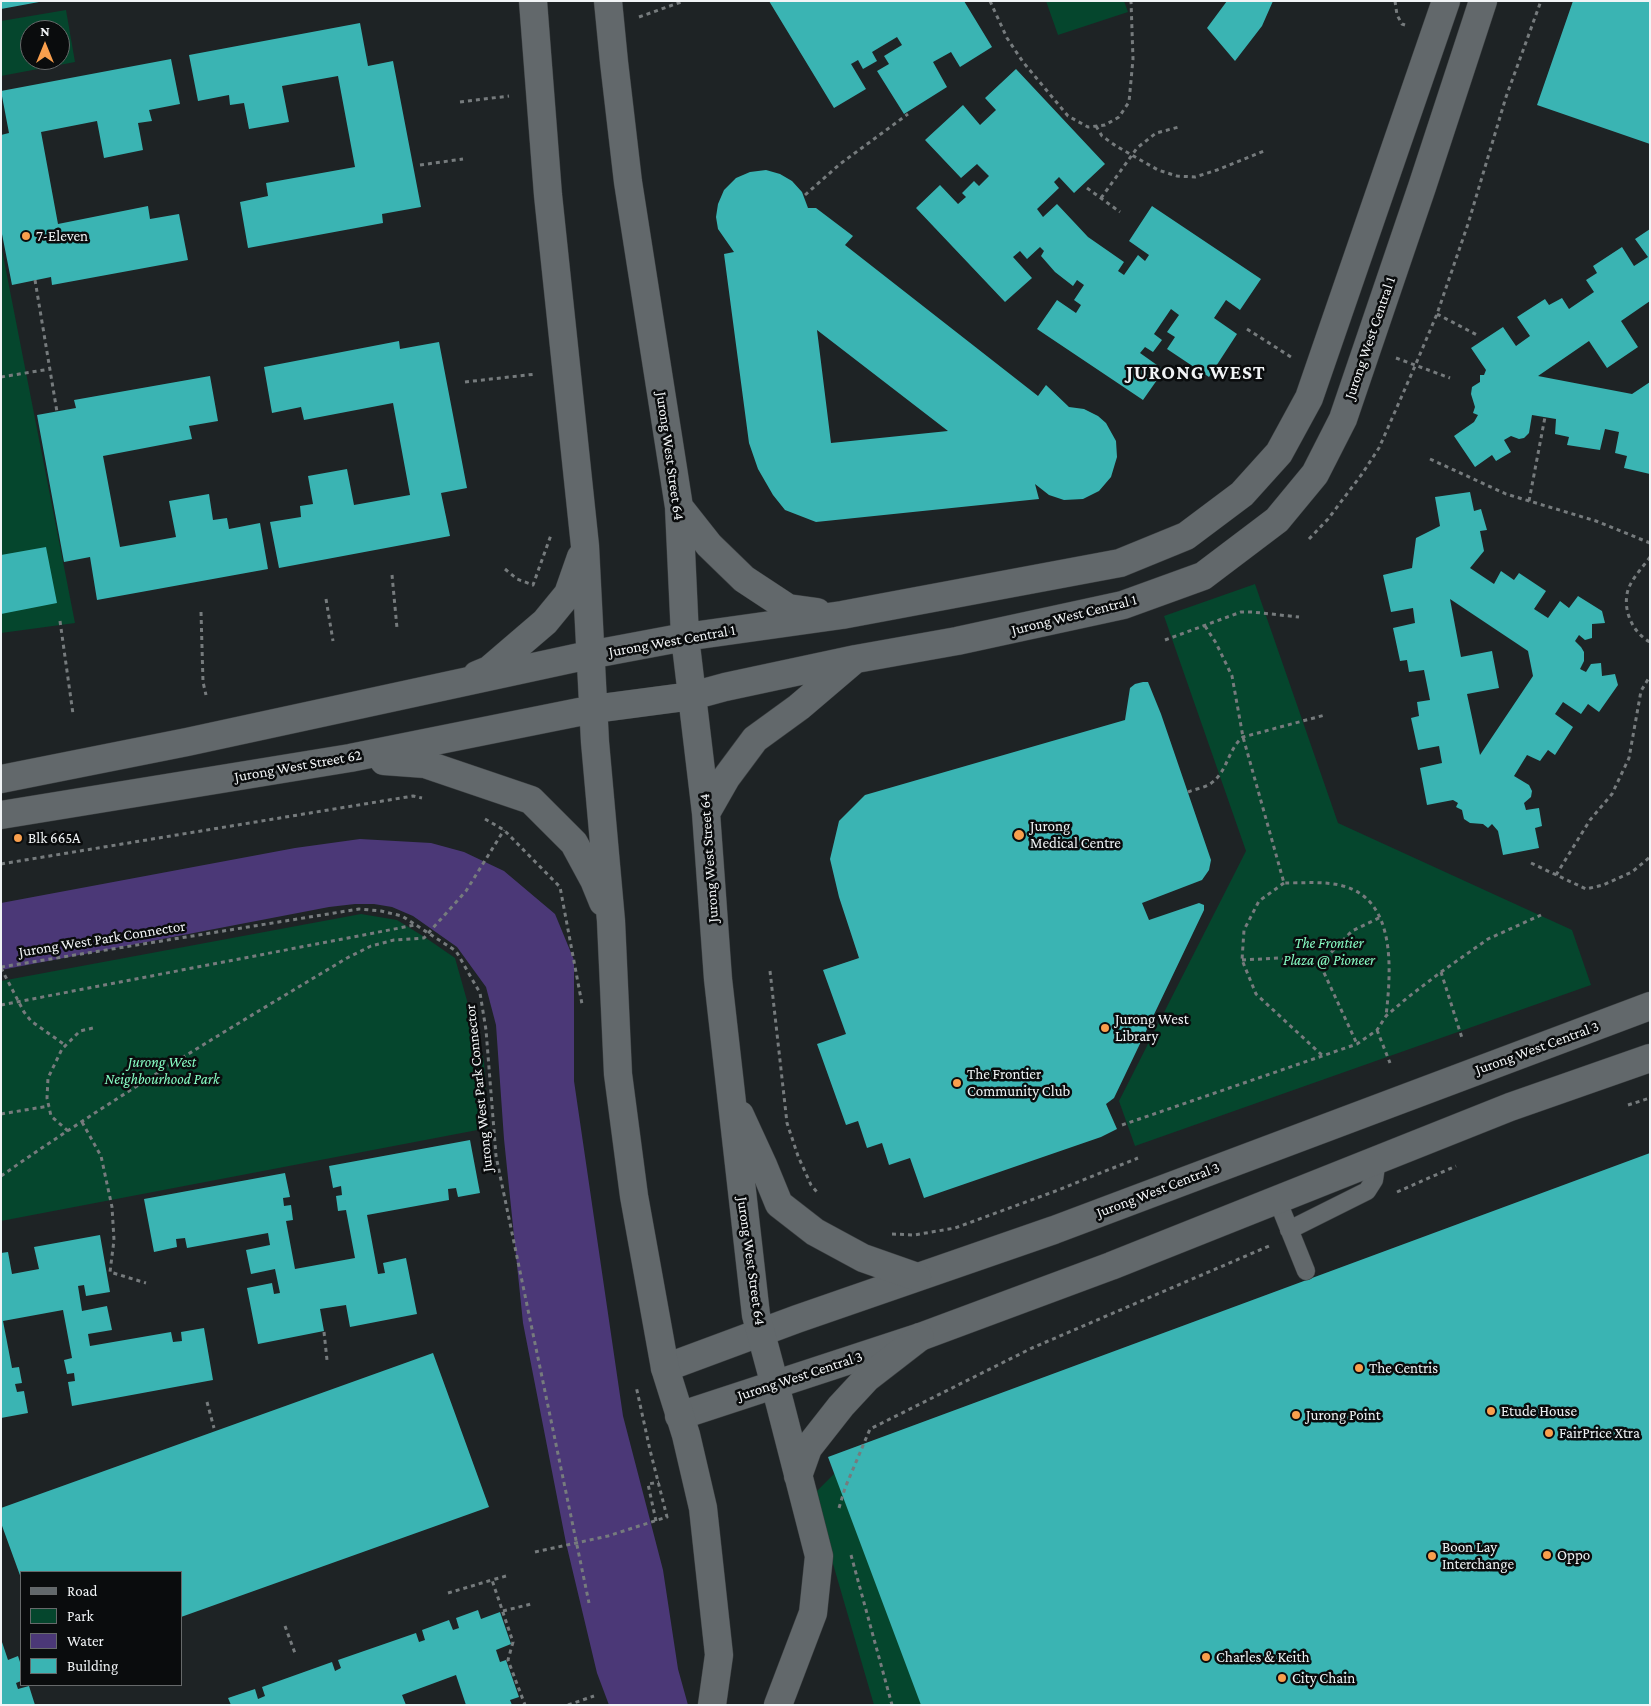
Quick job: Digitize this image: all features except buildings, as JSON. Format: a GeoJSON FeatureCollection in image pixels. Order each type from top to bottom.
{"type":"FeatureCollection","features":[{"type":"Feature","properties":{"kind":"street"},"geometry":{"type":"LineString","coordinates":[[533,1],[548,195],[584,546],[590,655],[611,921],[618,1074],[634,1196],[664,1368],[686,1435],[701,1499],[719,1655],[712,1705]]}},
{"type":"Feature","properties":{"kind":"street","name":"Jurong West Street 64"},"geometry":{"type":"LineString","coordinates":[[608,1],[628,182],[679,507],[685,637],[706,813],[718,980],[730,1096],[756,1316],[819,1556],[813,1613],[778,1705]]}},
{"type":"Feature","properties":{"kind":"street","name":"Jurong West Central 1"},"geometry":{"type":"LineString","coordinates":[[590,655],[685,637],[842,615],[1120,563],[1186,536],[1242,494],[1279,453],[1308,398],[1401,136],[1446,1]]}},
{"type":"Feature","properties":{"kind":"street","name":"Jurong West Central 1"},"geometry":{"type":"LineString","coordinates":[[594,709],[692,696],[725,687],[856,659],[957,641],[1123,605],[1203,576],[1277,520],[1315,474],[1342,419],[1422,187],[1483,1]]}},
{"type":"Feature","properties":{"kind":"street"},"geometry":{"type":"LineString","coordinates":[[679,507],[710,546],[751,584],[788,608],[842,615]]}},
{"type":"Feature","properties":{"kind":"street"},"geometry":{"type":"LineString","coordinates":[[455,685],[489,670],[544,622],[568,594],[584,546]]}},
{"type":"Feature","properties":{"kind":"street"},"geometry":{"type":"LineString","coordinates":[[1,779],[98,761],[590,655]]}},
{"type":"Feature","properties":{"kind":"street"},"geometry":{"type":"LineString","coordinates":[[706,813],[726,778],[755,739],[799,707],[856,659]]}},
{"type":"Feature","properties":{"kind":"street","name":"Jurong West Street 62"},"geometry":{"type":"LineString","coordinates":[[1,815],[350,758],[594,709]]}},
{"type":"Feature","properties":{"kind":"street"},"geometry":{"type":"LineString","coordinates":[[350,758],[425,764],[531,800],[574,843],[594,880],[611,921]]}},
{"type":"Feature","properties":{"kind":"street","name":"Jurong West Central 3"},"geometry":{"type":"LineString","coordinates":[[664,1368],[760,1332],[1054,1230],[1650,1006]]}},
{"type":"Feature","properties":{"kind":"street","name":"Jurong West Central 3"},"geometry":{"type":"LineString","coordinates":[[679,1416],[920,1337],[1111,1266],[1510,1108],[1650,1058]]}},
{"type":"Feature","properties":{"kind":"street"},"geometry":{"type":"LineString","coordinates":[[730,1096],[763,1165],[778,1204],[815,1232],[864,1258],[917,1277]]}},
{"type":"Feature","properties":{"kind":"street"},"geometry":{"type":"LineString","coordinates":[[798,1476],[808,1448],[841,1406],[867,1378],[920,1337]]}},
{"type":"Feature","properties":{"kind":"lane"},"geometry":{"type":"LineString","coordinates":[[1290,1233],[1367,1191],[1374,1180],[1377,1160]]}},
{"type":"Feature","properties":{"kind":"lane"},"geometry":{"type":"LineString","coordinates":[[1277,1200],[1306,1271]]}},
{"type":"Feature","properties":{"kind":"path"},"geometry":{"type":"LineString","coordinates":[[636,18],[684,1]]}},
{"type":"Feature","properties":{"kind":"path"},"geometry":{"type":"LineString","coordinates":[[990,1],[1006,38],[1023,62],[1068,116],[1088,127],[1105,125],[1119,117],[1129,102],[1133,59],[1131,1]]}},
{"type":"Feature","properties":{"kind":"path"},"geometry":{"type":"LineString","coordinates":[[1395,1],[1397,14],[1402,24],[1411,28]]}},
{"type":"Feature","properties":{"kind":"path"},"geometry":{"type":"LineString","coordinates":[[1308,539],[1328,519],[1379,448],[1415,366],[1437,314],[1468,224],[1506,97],[1541,1]]}},
{"type":"Feature","properties":{"kind":"path"},"geometry":{"type":"LineString","coordinates":[[460,102],[515,95]]}},
{"type":"Feature","properties":{"kind":"path"},"geometry":{"type":"LineString","coordinates":[[805,195],[840,164],[908,114]]}},
{"type":"Feature","properties":{"kind":"path"},"geometry":{"type":"LineString","coordinates":[[1096,126],[1102,136],[1132,156],[1158,170],[1177,176],[1195,177],[1264,151]]}},
{"type":"Feature","properties":{"kind":"path"},"geometry":{"type":"LineString","coordinates":[[1101,198],[1137,148],[1156,133],[1179,127]]}},
{"type":"Feature","properties":{"kind":"path"},"geometry":{"type":"LineString","coordinates":[[420,165],[463,159]]}},
{"type":"Feature","properties":{"kind":"path"},"geometry":{"type":"LineString","coordinates":[[1087,188],[1120,212]]}},
{"type":"Feature","properties":{"kind":"path"},"geometry":{"type":"LineString","coordinates":[[35,280],[57,412]]}},
{"type":"Feature","properties":{"kind":"path"},"geometry":{"type":"LineString","coordinates":[[1437,314],[1477,335]]}},
{"type":"Feature","properties":{"kind":"path"},"geometry":{"type":"LineString","coordinates":[[1247,329],[1299,361],[1320,365]]}},
{"type":"Feature","properties":{"kind":"path"},"geometry":{"type":"LineString","coordinates":[[1367,347],[1450,378]]}},
{"type":"Feature","properties":{"kind":"path"},"geometry":{"type":"LineString","coordinates":[[1,377],[50,368]]}},
{"type":"Feature","properties":{"kind":"path"},"geometry":{"type":"LineString","coordinates":[[465,382],[545,373]]}},
{"type":"Feature","properties":{"kind":"path"},"geometry":{"type":"LineString","coordinates":[[1529,501],[1545,418]]}},
{"type":"Feature","properties":{"kind":"path"},"geometry":{"type":"LineString","coordinates":[[1430,459],[1506,494],[1596,521],[1650,543]]}},
{"type":"Feature","properties":{"kind":"path"},"geometry":{"type":"LineString","coordinates":[[1650,556],[1628,590],[1626,602],[1629,618],[1635,630],[1650,642]]}},
{"type":"Feature","properties":{"kind":"path"},"geometry":{"type":"LineString","coordinates":[[505,569],[517,579],[533,585]]}},
{"type":"Feature","properties":{"kind":"path"},"geometry":{"type":"LineString","coordinates":[[392,575],[397,628]]}},
{"type":"Feature","properties":{"kind":"path"},"geometry":{"type":"LineString","coordinates":[[326,599],[333,641]]}},
{"type":"Feature","properties":{"kind":"path"},"geometry":{"type":"LineString","coordinates":[[201,612],[203,682],[206,695]]}},
{"type":"Feature","properties":{"kind":"path"},"geometry":{"type":"LineString","coordinates":[[1165,640],[1241,612],[1299,617]]}},
{"type":"Feature","properties":{"kind":"path"},"geometry":{"type":"LineString","coordinates":[[60,621],[73,714]]}},
{"type":"Feature","properties":{"kind":"path"},"geometry":{"type":"LineString","coordinates":[[1205,626],[1216,643],[1232,676],[1243,737],[1284,883]]}},
{"type":"Feature","properties":{"kind":"path"},"geometry":{"type":"LineString","coordinates":[[1556,875],[1590,820],[1612,794],[1629,758],[1641,691],[1650,676]]}},
{"type":"Feature","properties":{"kind":"path"},"geometry":{"type":"LineString","coordinates":[[1188,792],[1209,785],[1223,772],[1235,743],[1243,737],[1325,715]]}},
{"type":"Feature","properties":{"kind":"path"},"geometry":{"type":"LineString","coordinates":[[1,864],[413,796],[431,800]]}},
{"type":"Feature","properties":{"kind":"path"},"geometry":{"type":"LineString","coordinates":[[482,818],[504,830],[560,887],[583,1012]]}},
{"type":"Feature","properties":{"kind":"path"},"geometry":{"type":"LineString","coordinates":[[1,1176],[208,1042],[347,958],[371,946],[394,940],[424,938],[466,891],[504,830]]}},
{"type":"Feature","properties":{"kind":"path"},"geometry":{"type":"LineString","coordinates":[[1530,864],[1586,888],[1603,885],[1632,872],[1650,856]]}},
{"type":"Feature","properties":{"kind":"path"},"geometry":{"type":"LineString","coordinates":[[1324,1057],[1256,994],[1242,960],[1244,930],[1259,900],[1284,883],[1342,885],[1363,894],[1381,917],[1389,949],[1389,988],[1386,1016]]}},
{"type":"Feature","properties":{"kind":"path","name":"Jurong West Park Connector"},"geometry":{"type":"LineString","coordinates":[[1,967],[359,909],[381,911],[402,916],[430,932],[456,951],[480,992],[486,1030],[496,1156],[589,1603]]}},
{"type":"Feature","properties":{"kind":"path"},"geometry":{"type":"LineString","coordinates":[[1122,1125],[1324,1057],[1357,1044],[1376,1030],[1386,1016],[1441,972],[1488,939],[1542,915]]}},
{"type":"Feature","properties":{"kind":"path"},"geometry":{"type":"LineString","coordinates":[[1320,964],[1352,931],[1381,917]]}},
{"type":"Feature","properties":{"kind":"path"},"geometry":{"type":"LineString","coordinates":[[1,1004],[415,925]]}},
{"type":"Feature","properties":{"kind":"path"},"geometry":{"type":"LineString","coordinates":[[1242,960],[1280,958],[1320,964]]}},
{"type":"Feature","properties":{"kind":"path"},"geometry":{"type":"LineString","coordinates":[[1320,964],[1357,1044]]}},
{"type":"Feature","properties":{"kind":"path"},"geometry":{"type":"LineString","coordinates":[[1,967],[24,1012],[31,1021],[66,1045]]}},
{"type":"Feature","properties":{"kind":"path"},"geometry":{"type":"LineString","coordinates":[[770,971],[787,1123],[798,1156],[811,1185],[818,1193]]}},
{"type":"Feature","properties":{"kind":"path"},"geometry":{"type":"LineString","coordinates":[[1441,972],[1462,1038]]}},
{"type":"Feature","properties":{"kind":"path"},"geometry":{"type":"LineString","coordinates":[[68,1131],[51,1116],[47,1098],[48,1078],[62,1049],[80,1031],[93,1028]]}},
{"type":"Feature","properties":{"kind":"path"},"geometry":{"type":"LineString","coordinates":[[1376,1030],[1390,1063]]}},
{"type":"Feature","properties":{"kind":"path"},"geometry":{"type":"LineString","coordinates":[[1628,1105],[1650,1098]]}},
{"type":"Feature","properties":{"kind":"path"},"geometry":{"type":"LineString","coordinates":[[1,1114],[49,1106]]}},
{"type":"Feature","properties":{"kind":"path"},"geometry":{"type":"LineString","coordinates":[[82,1122],[100,1156],[112,1207],[114,1240],[110,1272],[146,1283]]}},
{"type":"Feature","properties":{"kind":"path"},"geometry":{"type":"LineString","coordinates":[[888,1233],[914,1235],[955,1228],[1138,1158]]}},
{"type":"Feature","properties":{"kind":"path"},"geometry":{"type":"LineString","coordinates":[[1392,1194],[1456,1166]]}},
{"type":"Feature","properties":{"kind":"path"},"geometry":{"type":"LineString","coordinates":[[839,1509],[845,1488],[870,1429],[1032,1348],[1290,1233]]}},
{"type":"Feature","properties":{"kind":"path"},"geometry":{"type":"LineString","coordinates":[[324,1332],[328,1360]]}},
{"type":"Feature","properties":{"kind":"path"},"geometry":{"type":"LineString","coordinates":[[535,1552],[608,1536],[667,1517],[634,1377]]}},
{"type":"Feature","properties":{"kind":"path"},"geometry":{"type":"LineString","coordinates":[[208,1402],[214,1428]]}},
{"type":"Feature","properties":{"kind":"path"},"geometry":{"type":"LineString","coordinates":[[656,1521],[648,1484],[658,1482]]}},
{"type":"Feature","properties":{"kind":"path"},"geometry":{"type":"LineString","coordinates":[[851,1554],[892,1705]]}},
{"type":"Feature","properties":{"kind":"path"},"geometry":{"type":"LineString","coordinates":[[448,1593],[506,1576]]}},
{"type":"Feature","properties":{"kind":"path"},"geometry":{"type":"LineString","coordinates":[[492,1580],[513,1642],[508,1660],[525,1705]]}},
{"type":"Feature","properties":{"kind":"path"},"geometry":{"type":"LineString","coordinates":[[503,1611],[531,1604]]}},
{"type":"Feature","properties":{"kind":"path"},"geometry":{"type":"LineString","coordinates":[[285,1626],[296,1656]]}},
{"type":"Feature","properties":{"kind":"path"},"geometry":{"type":"LineString","coordinates":[[568,1705],[594,1696]]}},
{"type":"Feature","properties":{"kind":"green space"},"geometry":{"type":"Polygon","coordinates":[[[1046,1],[1124,1],[1128,12],[1058,35],[1046,1]]]}},
{"type":"Feature","properties":{"kind":"green space"},"geometry":{"type":"Polygon","coordinates":[[[66,10],[68,20],[20,20],[20,70],[33,70],[1,76],[1,21],[66,10]]]}},
{"type":"Feature","properties":{"kind":"green space"},"geometry":{"type":"Polygon","coordinates":[[[70,33],[75,62],[70,63],[70,33]]]}},
{"type":"Feature","properties":{"kind":"green space"},"geometry":{"type":"Polygon","coordinates":[[[1,245],[75,623],[1,633],[1,245]]]}},
{"type":"Feature","properties":{"kind":"green space","name":"The Frontier Plaza @ Pioneer"},"geometry":{"type":"Polygon","coordinates":[[[1255,584],[1338,823],[1572,930],[1591,985],[1135,1146],[1119,1101],[1246,851],[1164,616],[1255,584]]]}},
{"type":"Feature","properties":{"kind":"green space","name":"Jurong West Neighbourhood Park"},"geometry":{"type":"Polygon","coordinates":[[[361,914],[397,920],[455,958],[484,1061],[488,1128],[1,1221],[1,981],[361,914]]]}},
{"type":"Feature","properties":{"kind":"green space"},"geometry":{"type":"Polygon","coordinates":[[[844,1464],[933,1705],[874,1705],[813,1495],[844,1464]]]}},
{"type":"Feature","properties":{"kind":"water"},"geometry":{"type":"Polygon","coordinates":[[[360,839],[431,843],[464,852],[504,871],[555,914],[574,960],[574,1081],[623,1416],[663,1570],[678,1669],[688,1705],[609,1705],[597,1673],[566,1543],[523,1323],[504,1139],[496,1025],[486,987],[457,947],[413,916],[392,907],[374,904],[355,904],[329,907],[1,970],[1,903],[295,848],[360,839]]]}},
{"type":"Feature","properties":{"kind":"place","name":"7-Eleven"},"geometry":{"type":"Point","coordinates":[26,236]}},
{"type":"Feature","properties":{"kind":"place","name":"Jurong Medical Centre"},"geometry":{"type":"Point","coordinates":[1019,835]}},
{"type":"Feature","properties":{"kind":"place","name":"Blk 665A"},"geometry":{"type":"Point","coordinates":[18,838]}},
{"type":"Feature","properties":{"kind":"place","name":"Jurong West Library"},"geometry":{"type":"Point","coordinates":[1105,1028]}},
{"type":"Feature","properties":{"kind":"place","name":"The Frontier Community Club"},"geometry":{"type":"Point","coordinates":[957,1083]}},
{"type":"Feature","properties":{"kind":"place","name":"The Centris"},"geometry":{"type":"Point","coordinates":[1359,1368]}},
{"type":"Feature","properties":{"kind":"place","name":"Etude House"},"geometry":{"type":"Point","coordinates":[1491,1411]}},
{"type":"Feature","properties":{"kind":"place","name":"Jurong Point"},"geometry":{"type":"Point","coordinates":[1296,1415]}},
{"type":"Feature","properties":{"kind":"place","name":"FairPrice Xtra"},"geometry":{"type":"Point","coordinates":[1549,1433]}},
{"type":"Feature","properties":{"kind":"place","name":"Oppo"},"geometry":{"type":"Point","coordinates":[1547,1555]}},
{"type":"Feature","properties":{"kind":"place","name":"Boon Lay Interchange"},"geometry":{"type":"Point","coordinates":[1432,1556]}},
{"type":"Feature","properties":{"kind":"place","name":"Charles & Keith"},"geometry":{"type":"Point","coordinates":[1206,1657]}},
{"type":"Feature","properties":{"kind":"place","name":"City Chain"},"geometry":{"type":"Point","coordinates":[1282,1678]}},
{"type":"Feature","properties":{"kind":"district","name":"JURONG WEST"},"geometry":{"type":"Point","coordinates":[1196,373]}}]}
